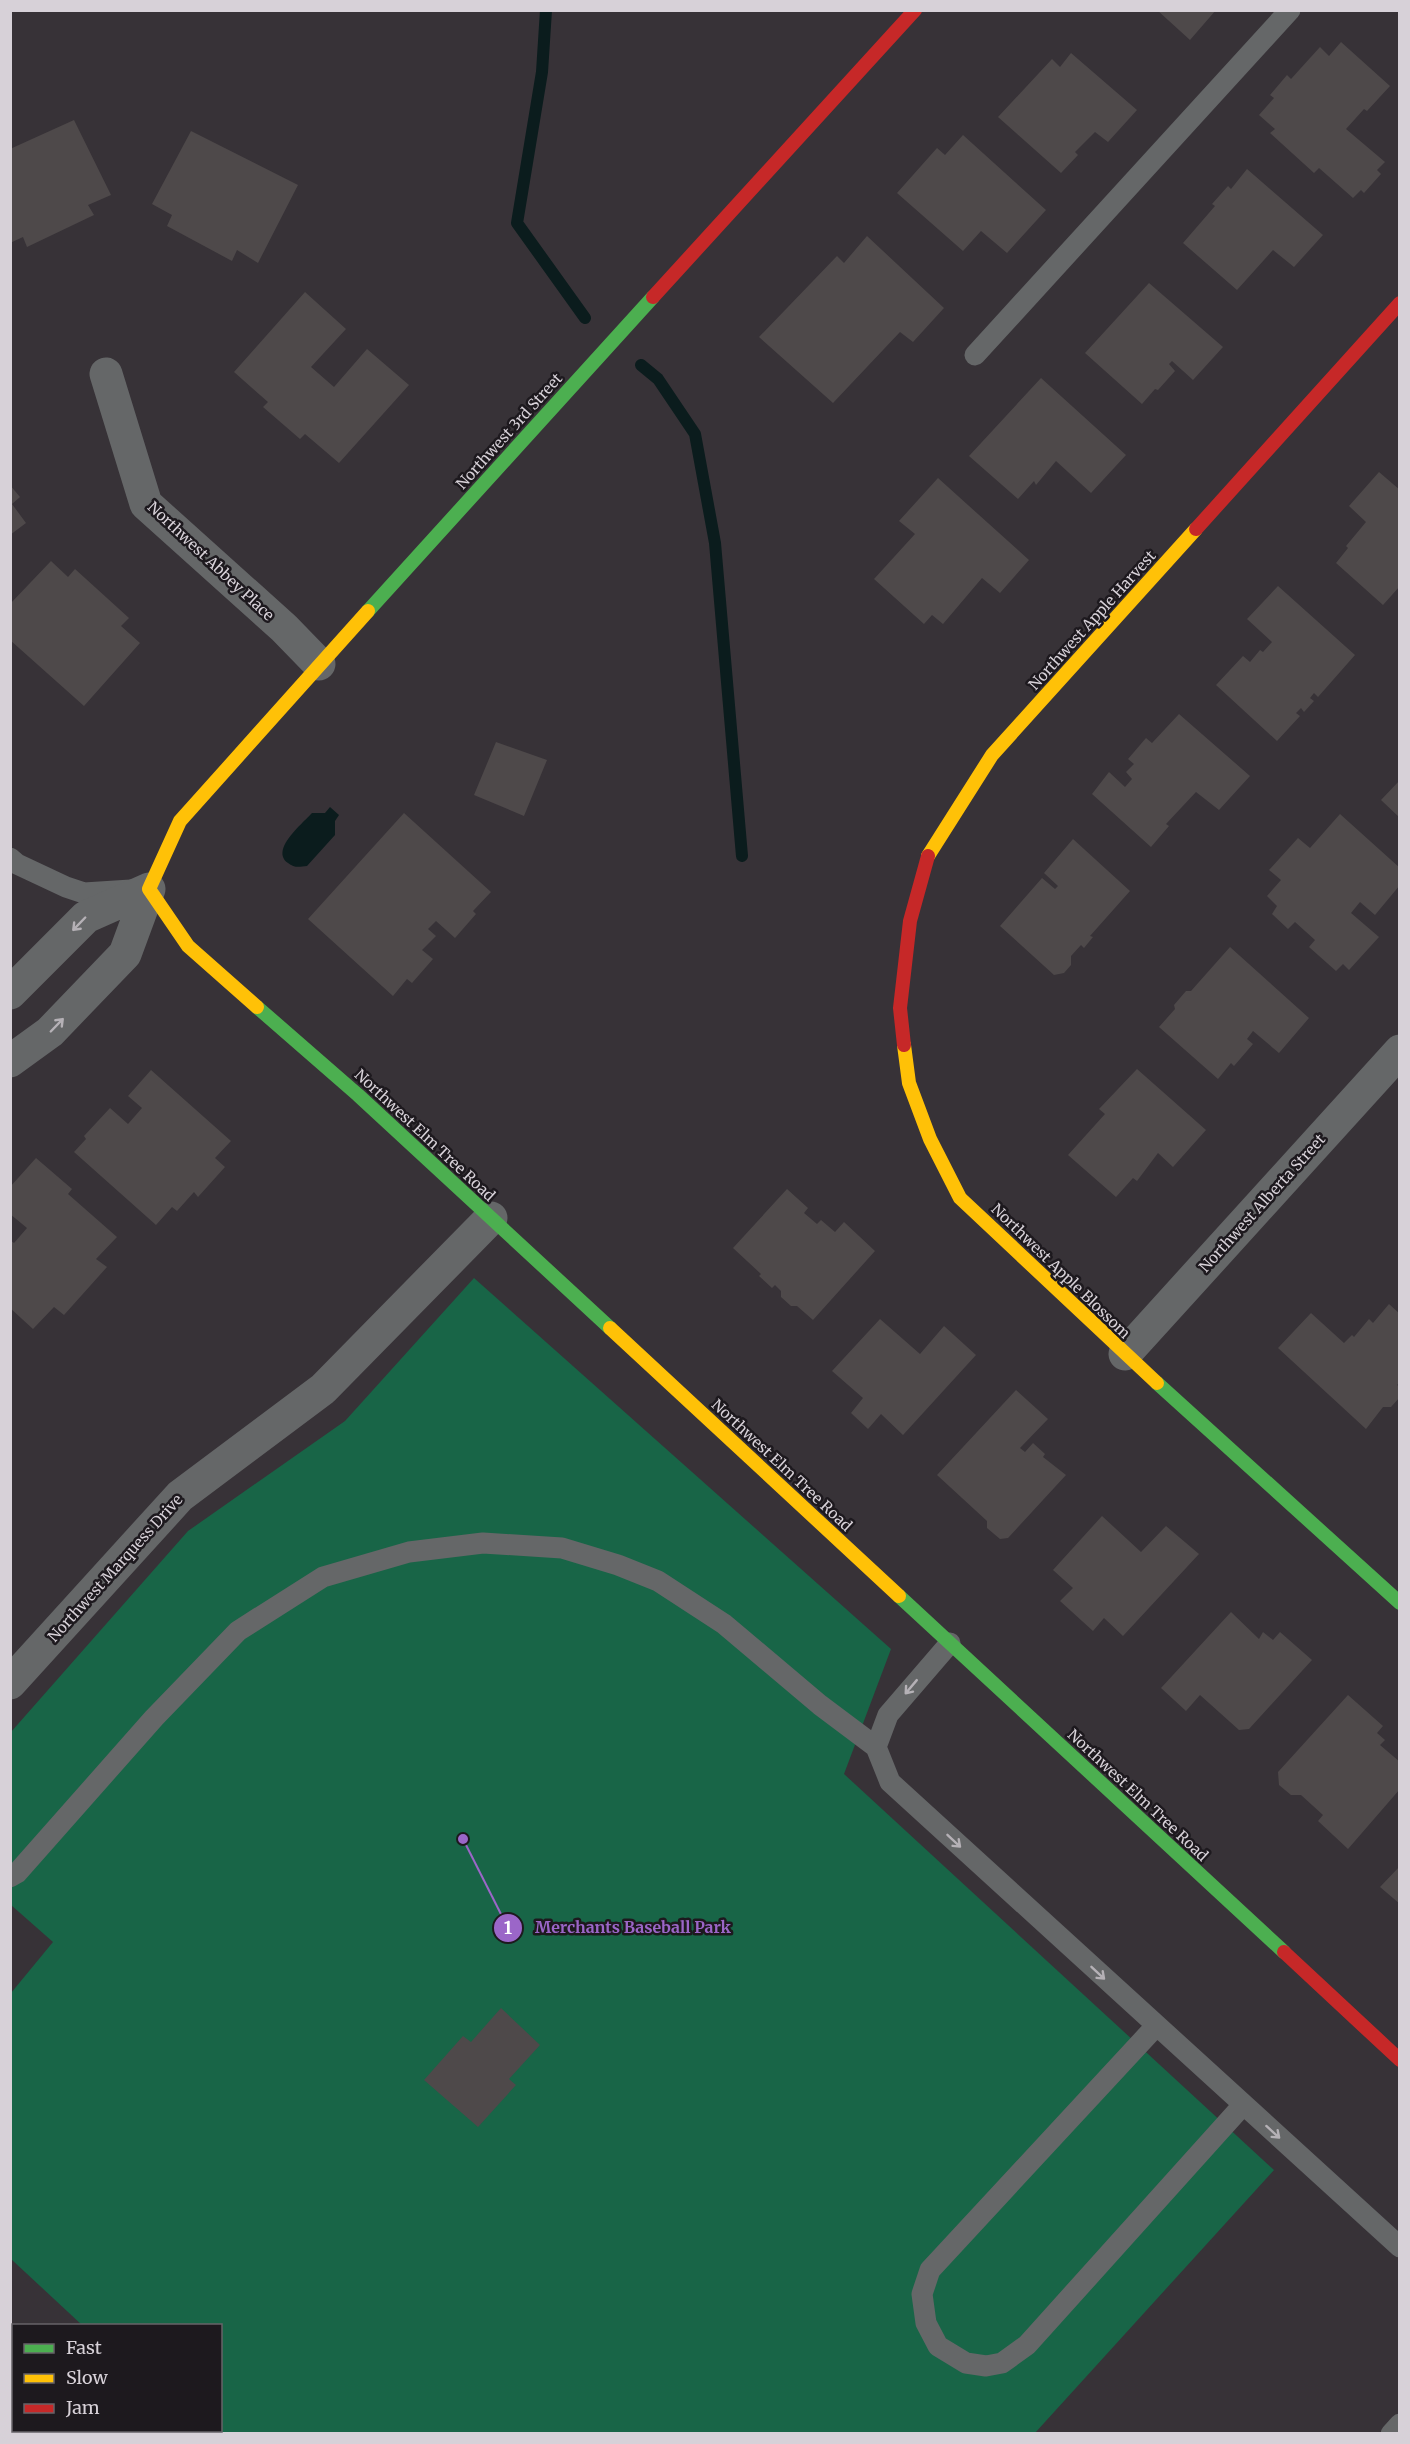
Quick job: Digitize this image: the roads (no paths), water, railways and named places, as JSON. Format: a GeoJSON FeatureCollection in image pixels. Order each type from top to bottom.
{"type":"FeatureCollection","features":[{"type":"Feature","properties":{"kind":"street","name":"Northwest 3rd Street"},"geometry":{"type":"LineString","coordinates":[[149,889],[180,821],[319,664],[915,10]]}},
{"type":"Feature","properties":{"kind":"street","name":"Northwest Apple Harvest"},"geometry":{"type":"LineString","coordinates":[[900,1008],[910,921],[929,850],[992,755],[1400,303]]}},
{"type":"Feature","properties":{"kind":"street","name":"Northwest Abbey Place"},"geometry":{"type":"LineString","coordinates":[[106,374],[146,504],[284,628],[319,664]]}},
{"type":"Feature","properties":{"kind":"street"},"geometry":{"type":"LineString","coordinates":[[10,993],[86,917],[149,889]]}},
{"type":"Feature","properties":{"kind":"street"},"geometry":{"type":"LineString","coordinates":[[10,1061],[50,1032],[125,954],[149,889]]}},
{"type":"Feature","properties":{"kind":"street","name":"Northwest Elm Tree Road"},"geometry":{"type":"LineString","coordinates":[[149,889],[188,946],[358,1095],[1400,2060]]}},
{"type":"Feature","properties":{"kind":"street","name":"Northwest Apple Blossom"},"geometry":{"type":"LineString","coordinates":[[900,1008],[909,1083],[930,1139],[960,1198],[1125,1354],[1400,1603]]}},
{"type":"Feature","properties":{"kind":"street","name":"Northwest Alberta Street"},"geometry":{"type":"LineString","coordinates":[[1125,1354],[1400,1051]]}},
{"type":"Feature","properties":{"kind":"street","name":"Northwest Marquess Drive"},"geometry":{"type":"LineString","coordinates":[[10,1683],[180,1496],[323,1389],[491,1218]]}},
{"type":"Feature","properties":{"kind":"lane"},"geometry":{"type":"LineString","coordinates":[[975,355],[1290,10]]}},
{"type":"Feature","properties":{"kind":"lane"},"geometry":{"type":"LineString","coordinates":[[10,858],[17,864],[84,893],[149,889]]}},
{"type":"Feature","properties":{"kind":"lane"},"geometry":{"type":"LineString","coordinates":[[10,1877],[17,1872],[154,1718],[238,1631],[323,1577],[409,1552],[483,1543],[562,1548],[618,1565],[658,1581],[724,1624],[820,1705],[876,1747],[890,1782],[1400,2247]]}},
{"type":"Feature","properties":{"kind":"lane"},"geometry":{"type":"LineString","coordinates":[[876,1747],[888,1715],[950,1643]]}},
{"type":"Feature","properties":{"kind":"lane"},"geometry":{"type":"LineString","coordinates":[[1156,2026],[930,2270],[922,2294],[926,2323],[938,2346],[966,2363],[986,2366],[1002,2363],[1027,2344],[1243,2105]]}},
{"type":"Feature","properties":{"kind":"lane"},"geometry":{"type":"LineString","coordinates":[[1391,2433],[1400,2424]]}},
{"type":"Feature","properties":{"kind":"waterway"},"geometry":{"type":"LineString","coordinates":[[546,10],[542,72],[517,223],[585,318]]}},
{"type":"Feature","properties":{"kind":"waterway"},"geometry":{"type":"LineString","coordinates":[[641,365],[658,379],[695,434],[715,543],[742,856]]}},
{"type":"Feature","properties":{"kind":"place","name":"Merchants Baseball Park"},"geometry":{"type":"Point","coordinates":[463,1839]}}]}
